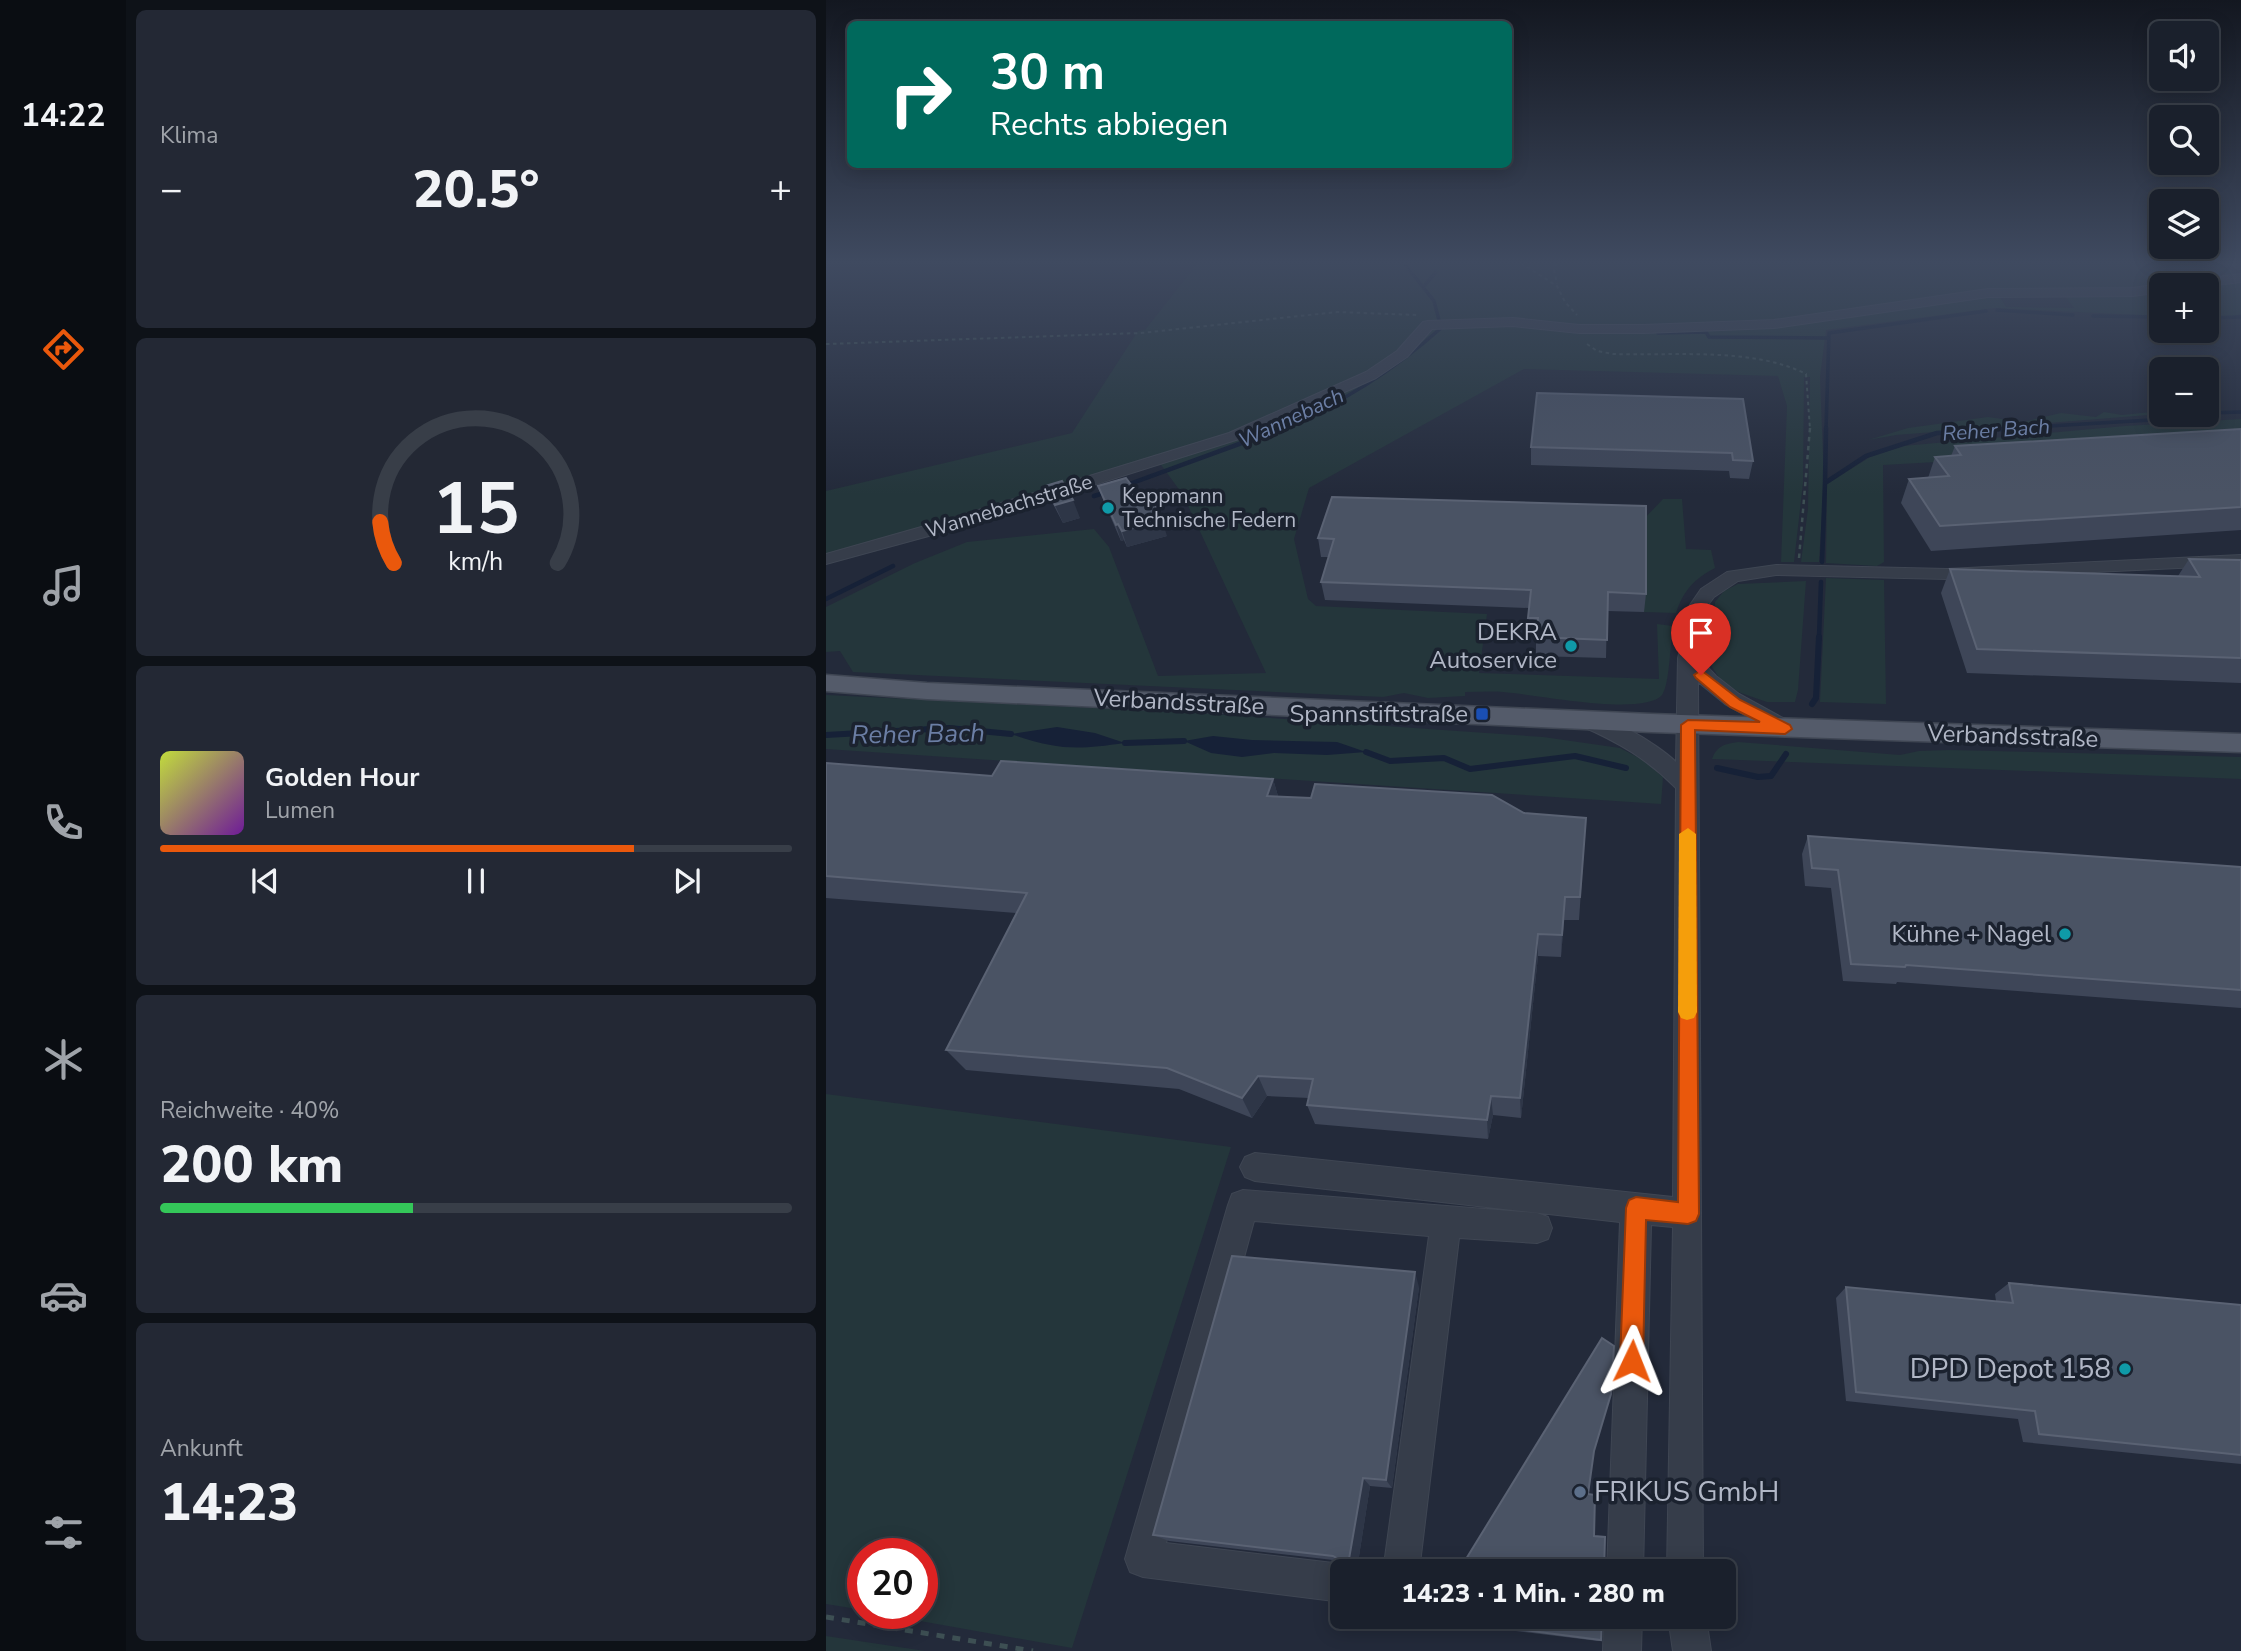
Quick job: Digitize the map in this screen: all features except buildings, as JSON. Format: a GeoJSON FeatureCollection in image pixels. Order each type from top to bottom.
{"type":"FeatureCollection","features":[{"type":"Feature","properties":{"kind":"main road","name":"Verbandsstraße"},"geometry":{"type":"LineString","coordinates":[[826,683],[941,691],[1688,725],[2241,743]]}},
{"type":"Feature","properties":{"kind":"street","name":"Wannebachstraße"},"geometry":{"type":"LineString","coordinates":[[826,559],[952,524],[1234,436],[1371,374],[1402,354],[1415,340]]}},
{"type":"Feature","properties":{"kind":"street"},"geometry":{"type":"LineString","coordinates":[[1685,1559],[1688,659],[1699,605],[1714,587],[1733,576],[1776,570],[1947,573],[2241,560]]}},
{"type":"Feature","properties":{"kind":"street","name":"Verbandsstraße"},"geometry":{"type":"LineString","coordinates":[[1688,659],[1701,675],[1735,704],[1785,729]]}},
{"type":"Feature","properties":{"kind":"street"},"geometry":{"type":"LineString","coordinates":[[1586,720],[1621,735],[1659,758],[1687,786]]}},
{"type":"Feature","properties":{"kind":"street"},"geometry":{"type":"LineString","coordinates":[[1255,1167],[1688,1214]]}},
{"type":"Feature","properties":{"kind":"street"},"geometry":{"type":"LineString","coordinates":[[1347,1213],[1354,1177]]}},
{"type":"Feature","properties":{"kind":"street"},"geometry":{"type":"LineString","coordinates":[[1330,1582],[1143,1559],[1243,1205],[1537,1228]]}},
{"type":"Feature","properties":{"kind":"street"},"geometry":{"type":"LineString","coordinates":[[1625,1559],[1636,1208]]}},
{"type":"Feature","properties":{"kind":"street"},"geometry":{"type":"LineString","coordinates":[[1403,1559],[1446,1222]]}},
{"type":"Feature","properties":{"kind":"street"},"geometry":{"type":"LineString","coordinates":[[1622,1651],[1623,1629]]}},
{"type":"Feature","properties":{"kind":"street"},"geometry":{"type":"LineString","coordinates":[[1688,1629],[1692,1651]]}},
{"type":"Feature","properties":{"kind":"path"},"geometry":{"type":"LineString","coordinates":[[826,344],[939,340]]}},
{"type":"Feature","properties":{"kind":"path"},"geometry":{"type":"LineString","coordinates":[[1585,340],[1588,346],[1613,354],[1768,361],[1796,368],[1806,374],[1809,391],[1808,465],[1799,570]]}},
{"type":"Feature","properties":{"kind":"path"},"geometry":{"type":"LineString","coordinates":[[826,1616],[1033,1651]]}},
{"type":"Feature","properties":{"kind":"shaded area"},"geometry":{"type":"Polygon","coordinates":[[[1132,340],[1412,340],[1400,353],[1369,374],[1232,435],[826,557],[826,491],[1072,433],[1132,340]]]}},
{"type":"Feature","properties":{"kind":"shaded area"},"geometry":{"type":"Polygon","coordinates":[[[1417,340],[1825,340],[1820,377],[1824,481],[1819,562],[1801,562],[1808,509],[1810,377],[1804,377],[1803,483],[1794,562],[1781,562],[1787,406],[1778,376],[1524,369],[1309,488],[1294,539],[1308,599],[1316,606],[1487,614],[1479,673],[1659,679],[1657,624],[1673,626],[1665,690],[1651,701],[1611,704],[1494,692],[1465,692],[1465,696],[1428,698],[1404,693],[1383,697],[853,672],[840,651],[826,652],[826,607],[915,563],[967,542],[1094,529],[1109,547],[1158,676],[1266,673],[1183,495],[1159,462],[1235,437],[1373,375],[1404,354],[1417,340]]]}},
{"type":"Feature","properties":{"kind":"shaded area"},"geometry":{"type":"Polygon","coordinates":[[[2104,412],[2122,415],[2149,412],[2149,415],[1896,435],[1868,440],[1908,428],[1988,417],[2023,422],[2061,413],[2096,417],[2104,412]]]}},
{"type":"Feature","properties":{"kind":"shaded area"},"geometry":{"type":"Polygon","coordinates":[[[2241,419],[2241,445],[1883,465],[1884,562],[1877,566],[1826,563],[1827,484],[1870,457],[1903,446],[2149,425],[2149,427],[2219,427],[2219,420],[2241,419]]]}},
{"type":"Feature","properties":{"kind":"shaded area"},"geometry":{"type":"Polygon","coordinates":[[[1663,499],[1682,499],[1686,549],[1711,550],[1715,568],[1691,586],[1676,613],[1644,612],[1643,520],[1663,499]]]}},
{"type":"Feature","properties":{"kind":"shaded area"},"geometry":{"type":"Polygon","coordinates":[[[1826,578],[1884,580],[1886,704],[1820,702],[1826,578]]]}},
{"type":"Feature","properties":{"kind":"shaded area"},"geometry":{"type":"Polygon","coordinates":[[[1806,581],[1795,702],[1767,702],[1723,683],[1712,667],[1715,602],[1724,591],[1738,584],[1806,581]]]}},
{"type":"Feature","properties":{"kind":"shaded area"},"geometry":{"type":"Polygon","coordinates":[[[826,695],[1199,713],[1543,737],[1620,748],[1643,760],[1663,777],[1661,804],[826,749],[826,695]]]}},
{"type":"Feature","properties":{"kind":"shaded area"},"geometry":{"type":"Polygon","coordinates":[[[1738,742],[1900,755],[1949,750],[2241,757],[2241,779],[1712,759],[1722,746],[1738,742]]]}},
{"type":"Feature","properties":{"kind":"shaded area"},"geometry":{"type":"Polygon","coordinates":[[[826,1094],[1231,1147],[1072,1648],[938,1624],[938,1538],[847,1538],[847,1607],[826,1604],[826,1094]]]}},
{"type":"Feature","properties":{"kind":"shaded area"},"geometry":{"type":"Polygon","coordinates":[[[826,1636],[925,1651],[826,1651],[826,1636]]]}},
{"type":"Feature","properties":{"kind":"water"},"geometry":{"type":"Polygon","coordinates":[[[1057,727],[1095,733],[1125,743],[1067,747],[1011,734],[1057,727]]]}},
{"type":"Feature","properties":{"kind":"water"},"geometry":{"type":"Polygon","coordinates":[[[1213,736],[1252,740],[1337,742],[1366,752],[1327,755],[1274,753],[1242,757],[1211,753],[1184,741],[1213,736]]]}},
{"type":"Feature","properties":{"kind":"waterway","name":"Wannebach"},"geometry":{"type":"LineString","coordinates":[[1279,429],[1364,386],[1426,340]]}},
{"type":"Feature","properties":{"kind":"waterway"},"geometry":{"type":"LineString","coordinates":[[1826,429],[1829,340]]}},
{"type":"Feature","properties":{"kind":"waterway","name":"Reher Bach"},"geometry":{"type":"LineString","coordinates":[[2219,413],[2241,412]]}},
{"type":"Feature","properties":{"kind":"waterway","name":"Reher Bach"},"geometry":{"type":"LineString","coordinates":[[1997,429],[2149,420]]}},
{"type":"Feature","properties":{"kind":"waterway","name":"Wannebach"},"geometry":{"type":"LineString","coordinates":[[1124,486],[1283,428]]}},
{"type":"Feature","properties":{"kind":"waterway"},"geometry":{"type":"LineString","coordinates":[[1825,483],[1826,428]]}},
{"type":"Feature","properties":{"kind":"waterway","name":"Reher Bach"},"geometry":{"type":"LineString","coordinates":[[1825,483],[1866,456],[1937,433],[2026,428]]}},
{"type":"Feature","properties":{"kind":"waterway","name":"Reher Bach"},"geometry":{"type":"LineString","coordinates":[[1822,562],[1825,483]]}},
{"type":"Feature","properties":{"kind":"waterway","name":"Wannebach"},"geometry":{"type":"LineString","coordinates":[[1094,496],[1107,492]]}},
{"type":"Feature","properties":{"kind":"waterway","name":"Wannebach"},"geometry":{"type":"LineString","coordinates":[[826,599],[893,566]]}},
{"type":"Feature","properties":{"kind":"waterway","name":"Reher Bach"},"geometry":{"type":"LineString","coordinates":[[1819,638],[1821,582]]}},
{"type":"Feature","properties":{"kind":"waterway","name":"Reher Bach"},"geometry":{"type":"LineString","coordinates":[[1812,704],[1816,698],[1819,637]]}},
{"type":"Feature","properties":{"kind":"waterway","name":"Reher Bach"},"geometry":{"type":"LineString","coordinates":[[826,735],[949,728],[1011,734]]}},
{"type":"Feature","properties":{"kind":"waterway","name":"Reher Bach"},"geometry":{"type":"LineString","coordinates":[[1125,743],[1184,741]]}},
{"type":"Feature","properties":{"kind":"waterway","name":"Reher Bach"},"geometry":{"type":"LineString","coordinates":[[1366,752],[1390,761],[1444,758],[1470,769],[1575,756],[1626,768]]}},
{"type":"Feature","properties":{"kind":"waterway","name":"Reher Bach"},"geometry":{"type":"LineString","coordinates":[[1717,768],[1758,777],[1771,776],[1786,754]]}},
{"type":"Feature","properties":{"kind":"slow traffic"},"geometry":{"type":"LineString","coordinates":[[1687,1012],[1688,834]]}},
{"type":"Feature","properties":{"kind":"place","name":"Keppmann Technische Federn"},"geometry":{"type":"Point","coordinates":[1108,508]}},
{"type":"Feature","properties":{"kind":"place","name":"DEKRA Autoservice"},"geometry":{"type":"Point","coordinates":[1571,646]}},
{"type":"Feature","properties":{"kind":"place","name":"Spannstiftstraße"},"geometry":{"type":"Point","coordinates":[1482,714]}},
{"type":"Feature","properties":{"kind":"place","name":"Kühne + Nagel"},"geometry":{"type":"Point","coordinates":[2065,934]}},
{"type":"Feature","properties":{"kind":"place","name":"DPD Depot 158"},"geometry":{"type":"Point","coordinates":[2125,1369]}},
{"type":"Feature","properties":{"kind":"place","name":"FRIKUS GmbH"},"geometry":{"type":"Point","coordinates":[1580,1492]}},
{"type":"Feature","properties":{"kind":"route"},"geometry":{"type":"LineString","coordinates":[[1632,1361],[1636,1208],[1688,1214],[1688,725],[1785,729],[1735,704],[1701,675]]}}]}
